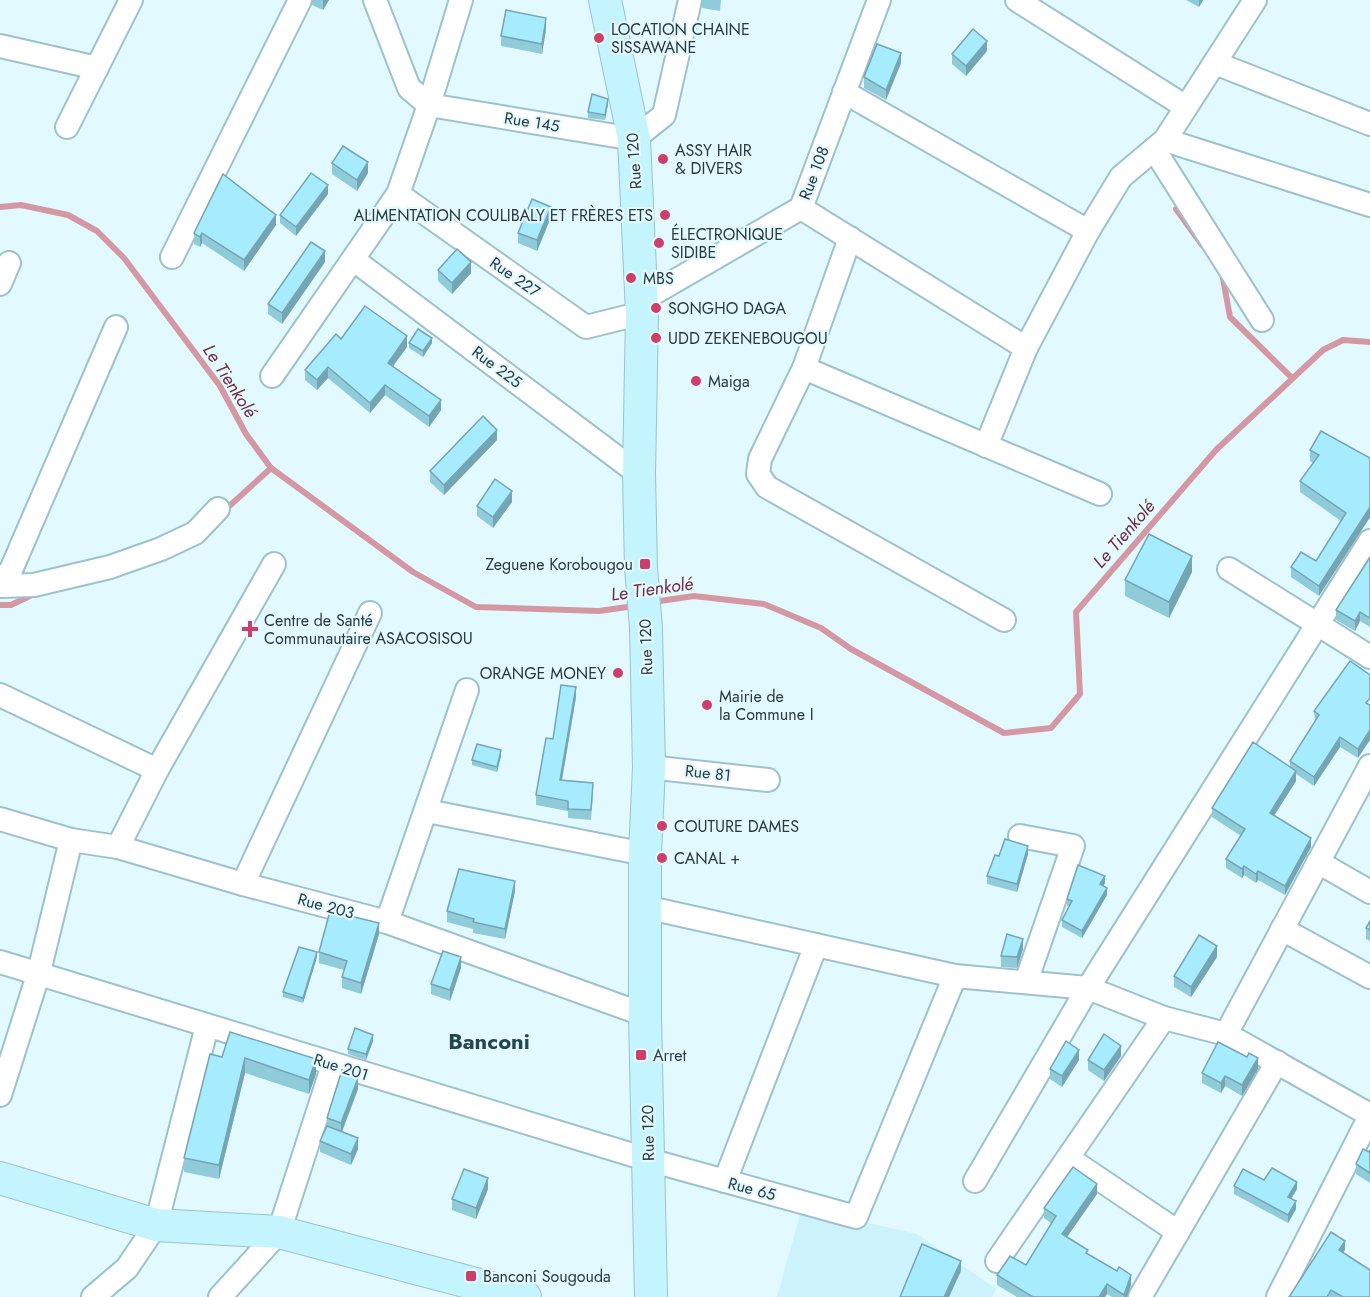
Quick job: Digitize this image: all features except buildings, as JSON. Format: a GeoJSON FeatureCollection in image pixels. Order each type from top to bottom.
{"type":"FeatureCollection","features":[{"type":"Feature","properties":{"kind":"main road","name":"Rue 120"},"geometry":{"type":"LineString","coordinates":[[605,0],[634,139],[642,306],[639,474],[649,767],[645,854],[645,1015],[651,1297]]}},
{"type":"Feature","properties":{"kind":"main road"},"geometry":{"type":"LineString","coordinates":[[0,1178],[156,1225],[279,1233],[525,1297]]}},
{"type":"Feature","properties":{"kind":"street"},"geometry":{"type":"LineString","coordinates":[[67,127],[131,0]]}},
{"type":"Feature","properties":{"kind":"street"},"geometry":{"type":"LineString","coordinates":[[172,257],[300,0]]}},
{"type":"Feature","properties":{"kind":"street"},"geometry":{"type":"LineString","coordinates":[[375,0],[409,88],[429,105]]}},
{"type":"Feature","properties":{"kind":"street"},"geometry":{"type":"LineString","coordinates":[[272,376],[398,194],[429,105],[461,0]]}},
{"type":"Feature","properties":{"kind":"street"},"geometry":{"type":"LineString","coordinates":[[634,139],[664,115],[690,0]]}},
{"type":"Feature","properties":{"kind":"street","name":"Rue 108"},"geometry":{"type":"LineString","coordinates":[[642,306],[801,208],[879,0]]}},
{"type":"Feature","properties":{"kind":"street"},"geometry":{"type":"LineString","coordinates":[[1017,0],[1046,7],[1186,107]]}},
{"type":"Feature","properties":{"kind":"street"},"geometry":{"type":"LineString","coordinates":[[986,446],[1026,348],[1088,231],[1121,177],[1160,144],[1255,0]]}},
{"type":"Feature","properties":{"kind":"street"},"geometry":{"type":"LineString","coordinates":[[0,46],[97,68]]}},
{"type":"Feature","properties":{"kind":"street"},"geometry":{"type":"LineString","coordinates":[[1215,63],[1370,124]]}},
{"type":"Feature","properties":{"kind":"street"},"geometry":{"type":"LineString","coordinates":[[844,92],[1088,231]]}},
{"type":"Feature","properties":{"kind":"street","name":"Rue 145"},"geometry":{"type":"LineString","coordinates":[[429,105],[634,139]]}},
{"type":"Feature","properties":{"kind":"street"},"geometry":{"type":"LineString","coordinates":[[1160,144],[1370,205]]}},
{"type":"Feature","properties":{"kind":"street"},"geometry":{"type":"LineString","coordinates":[[1160,144],[1262,320]]}},
{"type":"Feature","properties":{"kind":"street","name":"Rue 227"},"geometry":{"type":"LineString","coordinates":[[398,194],[586,327],[642,306]]}},
{"type":"Feature","properties":{"kind":"street"},"geometry":{"type":"LineString","coordinates":[[801,208],[1026,348]]}},
{"type":"Feature","properties":{"kind":"street"},"geometry":{"type":"LineString","coordinates":[[850,238],[804,368],[760,459],[758,474],[767,487],[1004,620]]}},
{"type":"Feature","properties":{"kind":"street","name":"Rue 225"},"geometry":{"type":"LineString","coordinates":[[354,260],[639,474]]}},
{"type":"Feature","properties":{"kind":"street"},"geometry":{"type":"LineString","coordinates":[[0,284],[9,263]]}},
{"type":"Feature","properties":{"kind":"street"},"geometry":{"type":"LineString","coordinates":[[0,584],[11,570],[116,327]]}},
{"type":"Feature","properties":{"kind":"street"},"geometry":{"type":"LineString","coordinates":[[804,368],[1100,494]]}},
{"type":"Feature","properties":{"kind":"street"},"geometry":{"type":"LineString","coordinates":[[0,584],[34,585],[110,567],[161,549],[195,533],[218,509]]}},
{"type":"Feature","properties":{"kind":"street"},"geometry":{"type":"LineString","coordinates":[[975,1181],[1088,988],[1370,541]]}},
{"type":"Feature","properties":{"kind":"street"},"geometry":{"type":"LineString","coordinates":[[118,847],[157,770],[274,564]]}},
{"type":"Feature","properties":{"kind":"street"},"geometry":{"type":"LineString","coordinates":[[1230,569],[1370,657]]}},
{"type":"Feature","properties":{"kind":"street"},"geometry":{"type":"LineString","coordinates":[[243,884],[370,613]]}},
{"type":"Feature","properties":{"kind":"street"},"geometry":{"type":"LineString","coordinates":[[387,922],[467,690]]}},
{"type":"Feature","properties":{"kind":"street"},"geometry":{"type":"LineString","coordinates":[[0,695],[157,770]]}},
{"type":"Feature","properties":{"kind":"street"},"geometry":{"type":"LineString","coordinates":[[1226,1034],[1370,766]]}},
{"type":"Feature","properties":{"kind":"street","name":"Rue 81"},"geometry":{"type":"LineString","coordinates":[[649,767],[768,780]]}},
{"type":"Feature","properties":{"kind":"street"},"geometry":{"type":"LineString","coordinates":[[427,811],[645,854]]}},
{"type":"Feature","properties":{"kind":"street","name":"Rue 203"},"geometry":{"type":"LineString","coordinates":[[0,819],[71,840],[118,847],[243,884],[387,922],[645,1015]]}},
{"type":"Feature","properties":{"kind":"street"},"geometry":{"type":"LineString","coordinates":[[1020,836],[1073,846],[1026,982]]}},
{"type":"Feature","properties":{"kind":"street"},"geometry":{"type":"LineString","coordinates":[[0,1095],[39,972],[71,840]]}},
{"type":"Feature","properties":{"kind":"street"},"geometry":{"type":"LineString","coordinates":[[1318,862],[1370,892]]}},
{"type":"Feature","properties":{"kind":"street"},"geometry":{"type":"LineString","coordinates":[[645,907],[955,976],[1088,988],[1164,1018],[1226,1034],[1370,1115],[1278,1297]]}},
{"type":"Feature","properties":{"kind":"street"},"geometry":{"type":"LineString","coordinates":[[1282,929],[1370,977]]}},
{"type":"Feature","properties":{"kind":"street"},"geometry":{"type":"LineString","coordinates":[[725,1181],[816,945]]}},
{"type":"Feature","properties":{"kind":"street","name":"Rue 201"},"geometry":{"type":"LineString","coordinates":[[0,962],[39,972],[207,1026],[649,1161]]}},
{"type":"Feature","properties":{"kind":"street","name":"Rue 65"},"geometry":{"type":"LineString","coordinates":[[649,1161],[856,1217],[955,976]]}},
{"type":"Feature","properties":{"kind":"street"},"geometry":{"type":"LineString","coordinates":[[997,1261],[1164,1018]]}},
{"type":"Feature","properties":{"kind":"street"},"geometry":{"type":"LineString","coordinates":[[93,1297],[127,1268],[156,1225],[207,1026]]}},
{"type":"Feature","properties":{"kind":"street"},"geometry":{"type":"LineString","coordinates":[[1140,1297],[1277,1062]]}},
{"type":"Feature","properties":{"kind":"street"},"geometry":{"type":"LineString","coordinates":[[220,1297],[279,1233],[333,1065]]}},
{"type":"Feature","properties":{"kind":"street"},"geometry":{"type":"LineString","coordinates":[[1068,1158],[1178,1232]]}},
{"type":"Feature","properties":{"kind":"shaded area"},"geometry":{"type":"Polygon","coordinates":[[[802,1208],[917,1234],[996,1289],[992,1297],[777,1297],[802,1208]]]}},
{"type":"Feature","properties":{"kind":"waterway","name":"Le Tienkolé"},"geometry":{"type":"LineString","coordinates":[[0,207],[21,205],[68,215],[97,231],[124,258],[220,386],[246,434],[271,468],[413,572],[476,607],[599,611],[634,606]]}},
{"type":"Feature","properties":{"kind":"waterway"},"geometry":{"type":"LineString","coordinates":[[1176,209],[1202,245]]}},
{"type":"Feature","properties":{"kind":"waterway"},"geometry":{"type":"LineString","coordinates":[[1222,273],[1230,317],[1292,378]]}},
{"type":"Feature","properties":{"kind":"waterway","name":"Le Tienkolé"},"geometry":{"type":"LineString","coordinates":[[653,602],[694,596],[764,604],[821,628],[851,649],[1004,733],[1051,728],[1080,694],[1076,612],[1216,450],[1323,350],[1343,340],[1370,342]]}},
{"type":"Feature","properties":{"kind":"waterway"},"geometry":{"type":"LineString","coordinates":[[224,511],[271,468]]}},
{"type":"Feature","properties":{"kind":"waterway"},"geometry":{"type":"LineString","coordinates":[[0,605],[11,605],[36,593]]}},
{"type":"Feature","properties":{"kind":"place","name":"LOCATION CHAINE SISSAWANE"},"geometry":{"type":"Point","coordinates":[599,38]}},
{"type":"Feature","properties":{"kind":"place","name":"ASSY HAIR & DIVERS"},"geometry":{"type":"Point","coordinates":[663,159]}},
{"type":"Feature","properties":{"kind":"place","name":"ALIMENTATION COULIBALY ET FRÈRES ETS"},"geometry":{"type":"Point","coordinates":[665,215]}},
{"type":"Feature","properties":{"kind":"place","name":"ÉLECTRONIQUE SIDIBE"},"geometry":{"type":"Point","coordinates":[659,243]}},
{"type":"Feature","properties":{"kind":"place","name":"MBS"},"geometry":{"type":"Point","coordinates":[631,278]}},
{"type":"Feature","properties":{"kind":"place","name":"SONGHO DAGA"},"geometry":{"type":"Point","coordinates":[656,308]}},
{"type":"Feature","properties":{"kind":"place","name":"UDD ZEKENEBOUGOU"},"geometry":{"type":"Point","coordinates":[656,338]}},
{"type":"Feature","properties":{"kind":"place","name":"Maiga"},"geometry":{"type":"Point","coordinates":[696,381]}},
{"type":"Feature","properties":{"kind":"place","name":"Zeguene Korobougou"},"geometry":{"type":"Point","coordinates":[645,564]}},
{"type":"Feature","properties":{"kind":"place","name":"Centre de Santé Communautaire ASACOSISOU"},"geometry":{"type":"Point","coordinates":[250,629]}},
{"type":"Feature","properties":{"kind":"place","name":"ORANGE MONEY"},"geometry":{"type":"Point","coordinates":[618,673]}},
{"type":"Feature","properties":{"kind":"place","name":"Mairie de la Commune I"},"geometry":{"type":"Point","coordinates":[707,705]}},
{"type":"Feature","properties":{"kind":"place","name":"COUTURE DAMES"},"geometry":{"type":"Point","coordinates":[662,826]}},
{"type":"Feature","properties":{"kind":"place","name":"CANAL +"},"geometry":{"type":"Point","coordinates":[662,858]}},
{"type":"Feature","properties":{"kind":"place","name":"Arret"},"geometry":{"type":"Point","coordinates":[641,1055]}},
{"type":"Feature","properties":{"kind":"place","name":"Banconi Sougouda"},"geometry":{"type":"Point","coordinates":[471,1276]}},
{"type":"Feature","properties":{"kind":"district","name":"Banconi"},"geometry":{"type":"Point","coordinates":[489,1041]}}]}
